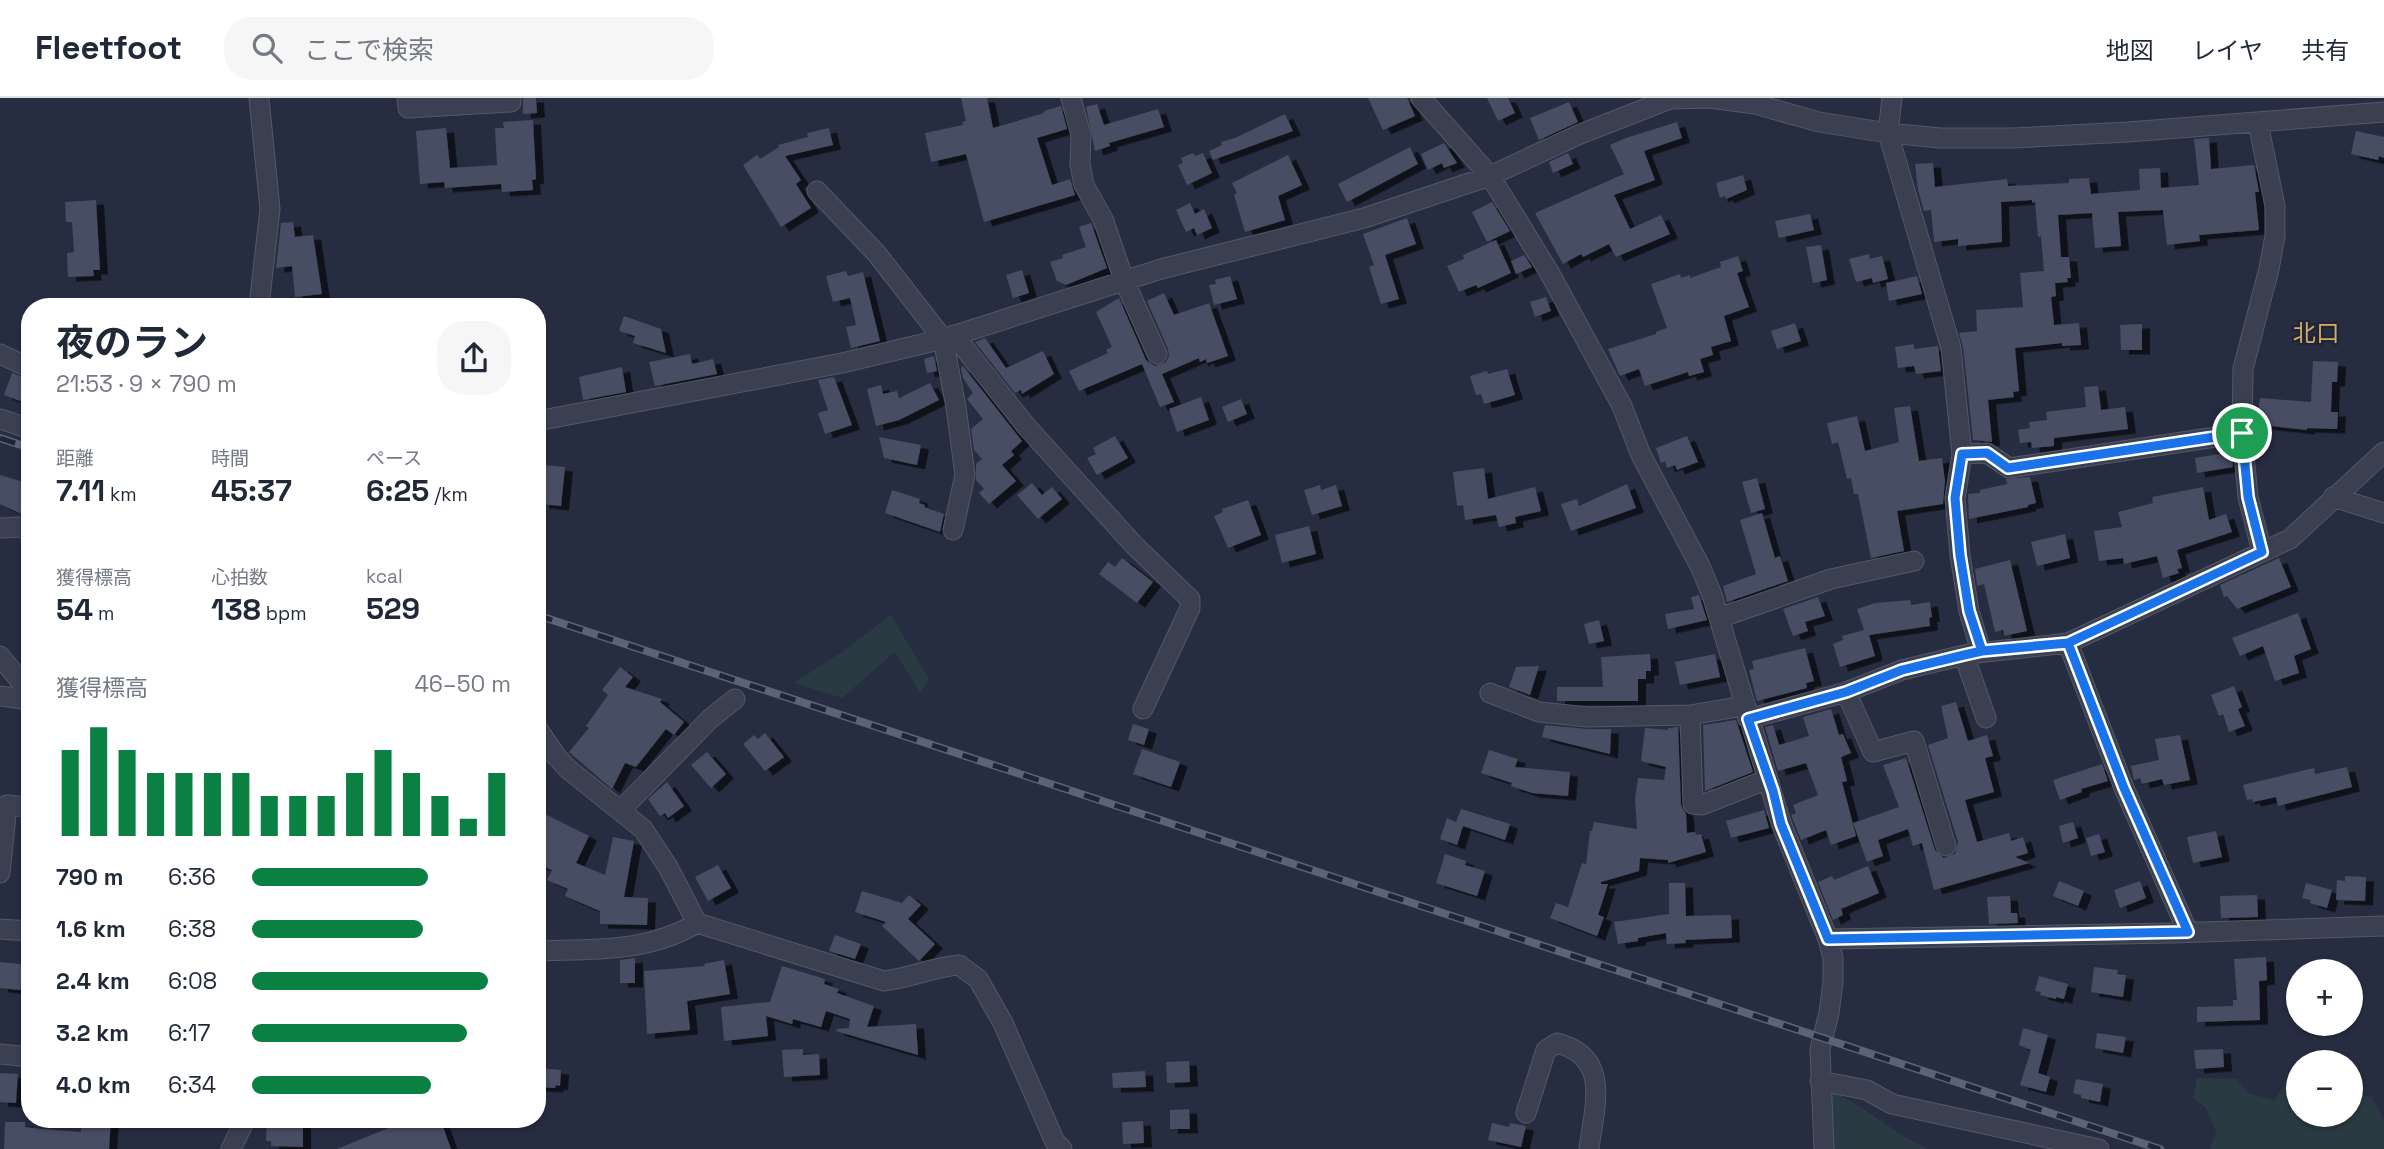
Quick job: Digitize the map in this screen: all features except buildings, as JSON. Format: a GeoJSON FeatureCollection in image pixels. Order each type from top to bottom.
{"type":"FeatureCollection","features":[{"type":"Feature","properties":{"kind":"street"},"geometry":{"type":"LineString","coordinates":[[259,98],[271,209],[260,298]]}},
{"type":"Feature","properties":{"kind":"street"},"geometry":{"type":"LineString","coordinates":[[407,98],[408,108],[511,102],[511,98]]}},
{"type":"Feature","properties":{"kind":"street"},"geometry":{"type":"LineString","coordinates":[[1071,98],[1081,135],[1080,164],[1084,186],[1104,219],[1124,280],[1157,354]]}},
{"type":"Feature","properties":{"kind":"street"},"geometry":{"type":"LineString","coordinates":[[1421,98],[1490,176],[1549,272],[1622,406],[1641,455],[1700,566],[1719,618],[1746,713],[1776,784],[1781,824],[1828,939],[1833,958],[1829,1013],[1820,1049],[1824,1149]]}},
{"type":"Feature","properties":{"kind":"street"},"geometry":{"type":"LineString","coordinates":[[546,419],[842,363],[948,337],[1161,269],[1364,218],[1490,176],[1578,135],[1670,99],[1710,98],[1755,104],[1819,122],[1940,138],[2013,138],[2258,123],[2384,112]]}},
{"type":"Feature","properties":{"kind":"street"},"geometry":{"type":"LineString","coordinates":[[1892,98],[1888,133],[1951,348],[1962,454],[1955,498],[1960,555],[1973,653],[1986,718]]}},
{"type":"Feature","properties":{"kind":"street"},"geometry":{"type":"LineString","coordinates":[[2258,123],[2275,206],[2275,236],[2243,369],[2242,433],[2248,497],[2262,552]]}},
{"type":"Feature","properties":{"kind":"street"},"geometry":{"type":"LineString","coordinates":[[817,191],[877,254],[1134,545],[1191,599],[1190,608],[1143,709]]}},
{"type":"Feature","properties":{"kind":"street"},"geometry":{"type":"LineString","coordinates":[[948,337],[965,475],[953,530]]}},
{"type":"Feature","properties":{"kind":"street"},"geometry":{"type":"LineString","coordinates":[[0,354],[21,364]]}},
{"type":"Feature","properties":{"kind":"street"},"geometry":{"type":"LineString","coordinates":[[0,419],[21,426]]}},
{"type":"Feature","properties":{"kind":"street"},"geometry":{"type":"LineString","coordinates":[[1962,454],[1987,453],[2008,468],[2242,433]]}},
{"type":"Feature","properties":{"kind":"street"},"geometry":{"type":"LineString","coordinates":[[1490,693],[1539,712],[1588,717],[1746,713],[1846,692],[1902,670],[1973,653],[2068,643],[2290,539],[2384,452]]}},
{"type":"Feature","properties":{"kind":"street"},"geometry":{"type":"LineString","coordinates":[[2333,498],[2384,513]]}},
{"type":"Feature","properties":{"kind":"street"},"geometry":{"type":"LineString","coordinates":[[0,528],[21,528]]}},
{"type":"Feature","properties":{"kind":"street"},"geometry":{"type":"LineString","coordinates":[[1719,618],[1831,579],[1914,561]]}},
{"type":"Feature","properties":{"kind":"street"},"geometry":{"type":"LineString","coordinates":[[2068,643],[2124,788],[2188,932]]}},
{"type":"Feature","properties":{"kind":"street"},"geometry":{"type":"LineString","coordinates":[[0,656],[21,682]]}},
{"type":"Feature","properties":{"kind":"street"},"geometry":{"type":"LineString","coordinates":[[1846,692],[1873,752],[1913,741],[1946,846]]}},
{"type":"Feature","properties":{"kind":"street"},"geometry":{"type":"LineString","coordinates":[[0,696],[21,699]]}},
{"type":"Feature","properties":{"kind":"street"},"geometry":{"type":"LineString","coordinates":[[621,810],[710,719],[735,699]]}},
{"type":"Feature","properties":{"kind":"street"},"geometry":{"type":"LineString","coordinates":[[1690,715],[1693,804],[1702,805],[1776,784]]}},
{"type":"Feature","properties":{"kind":"street"},"geometry":{"type":"LineString","coordinates":[[546,741],[568,769],[643,828],[697,923]]}},
{"type":"Feature","properties":{"kind":"street"},"geometry":{"type":"LineString","coordinates":[[0,873],[7,805],[21,806]]}},
{"type":"Feature","properties":{"kind":"street"},"geometry":{"type":"LineString","coordinates":[[546,951],[600,951],[652,943],[697,923],[884,981],[902,979],[937,966],[959,965],[978,979],[1003,1023],[1055,1142],[1062,1149]]}},
{"type":"Feature","properties":{"kind":"street"},"geometry":{"type":"LineString","coordinates":[[1828,939],[2384,926]]}},
{"type":"Feature","properties":{"kind":"street"},"geometry":{"type":"LineString","coordinates":[[0,929],[21,930]]}},
{"type":"Feature","properties":{"kind":"street"},"geometry":{"type":"LineString","coordinates":[[1526,1113],[1546,1050],[1557,1043],[1567,1045],[1584,1057],[1596,1075],[1589,1149]]}},
{"type":"Feature","properties":{"kind":"street"},"geometry":{"type":"LineString","coordinates":[[0,1054],[21,1056]]}},
{"type":"Feature","properties":{"kind":"street"},"geometry":{"type":"LineString","coordinates":[[1820,1081],[1867,1090],[1892,1104],[2099,1149]]}},
{"type":"Feature","properties":{"kind":"street"},"geometry":{"type":"LineString","coordinates":[[231,1149],[241,1128]]}},
{"type":"Feature","properties":{"kind":"shaded area"},"geometry":{"type":"Polygon","coordinates":[[[891,615],[929,679],[920,693],[895,652],[842,698],[794,683],[845,650],[891,615]]]}},
{"type":"Feature","properties":{"kind":"shaded area"},"geometry":{"type":"Polygon","coordinates":[[[2197,1078],[2236,1079],[2250,1094],[2275,1100],[2286,1083],[2286,1127],[2363,1127],[2363,1095],[2372,1097],[2384,1121],[2384,1149],[2210,1149],[2216,1133],[2206,1108],[2193,1098],[2197,1078]]]}},
{"type":"Feature","properties":{"kind":"shaded area"},"geometry":{"type":"Polygon","coordinates":[[[1832,1092],[1857,1105],[1903,1136],[1928,1149],[1832,1149],[1832,1092]]]}},
{"type":"Feature","properties":{"kind":"railway"},"geometry":{"type":"LineString","coordinates":[[0,438],[21,445]]}},
{"type":"Feature","properties":{"kind":"railway"},"geometry":{"type":"LineString","coordinates":[[546,618],[2160,1149]]}},
{"type":"Feature","properties":{"kind":"district","name":"北口"},"geometry":{"type":"Point","coordinates":[2316,333]}},
{"type":"Feature","properties":{"kind":"route"},"geometry":{"type":"LineString","coordinates":[[2242,433],[2008,468],[1987,453],[1962,454],[1955,498],[1969,611],[1982,651],[2068,643],[2124,788],[2188,932],[1828,939],[1781,824],[1773,791],[1748,719],[1846,692],[1902,670],[1964,655],[2068,643],[2262,552],[2248,497],[2242,433]]}}]}
